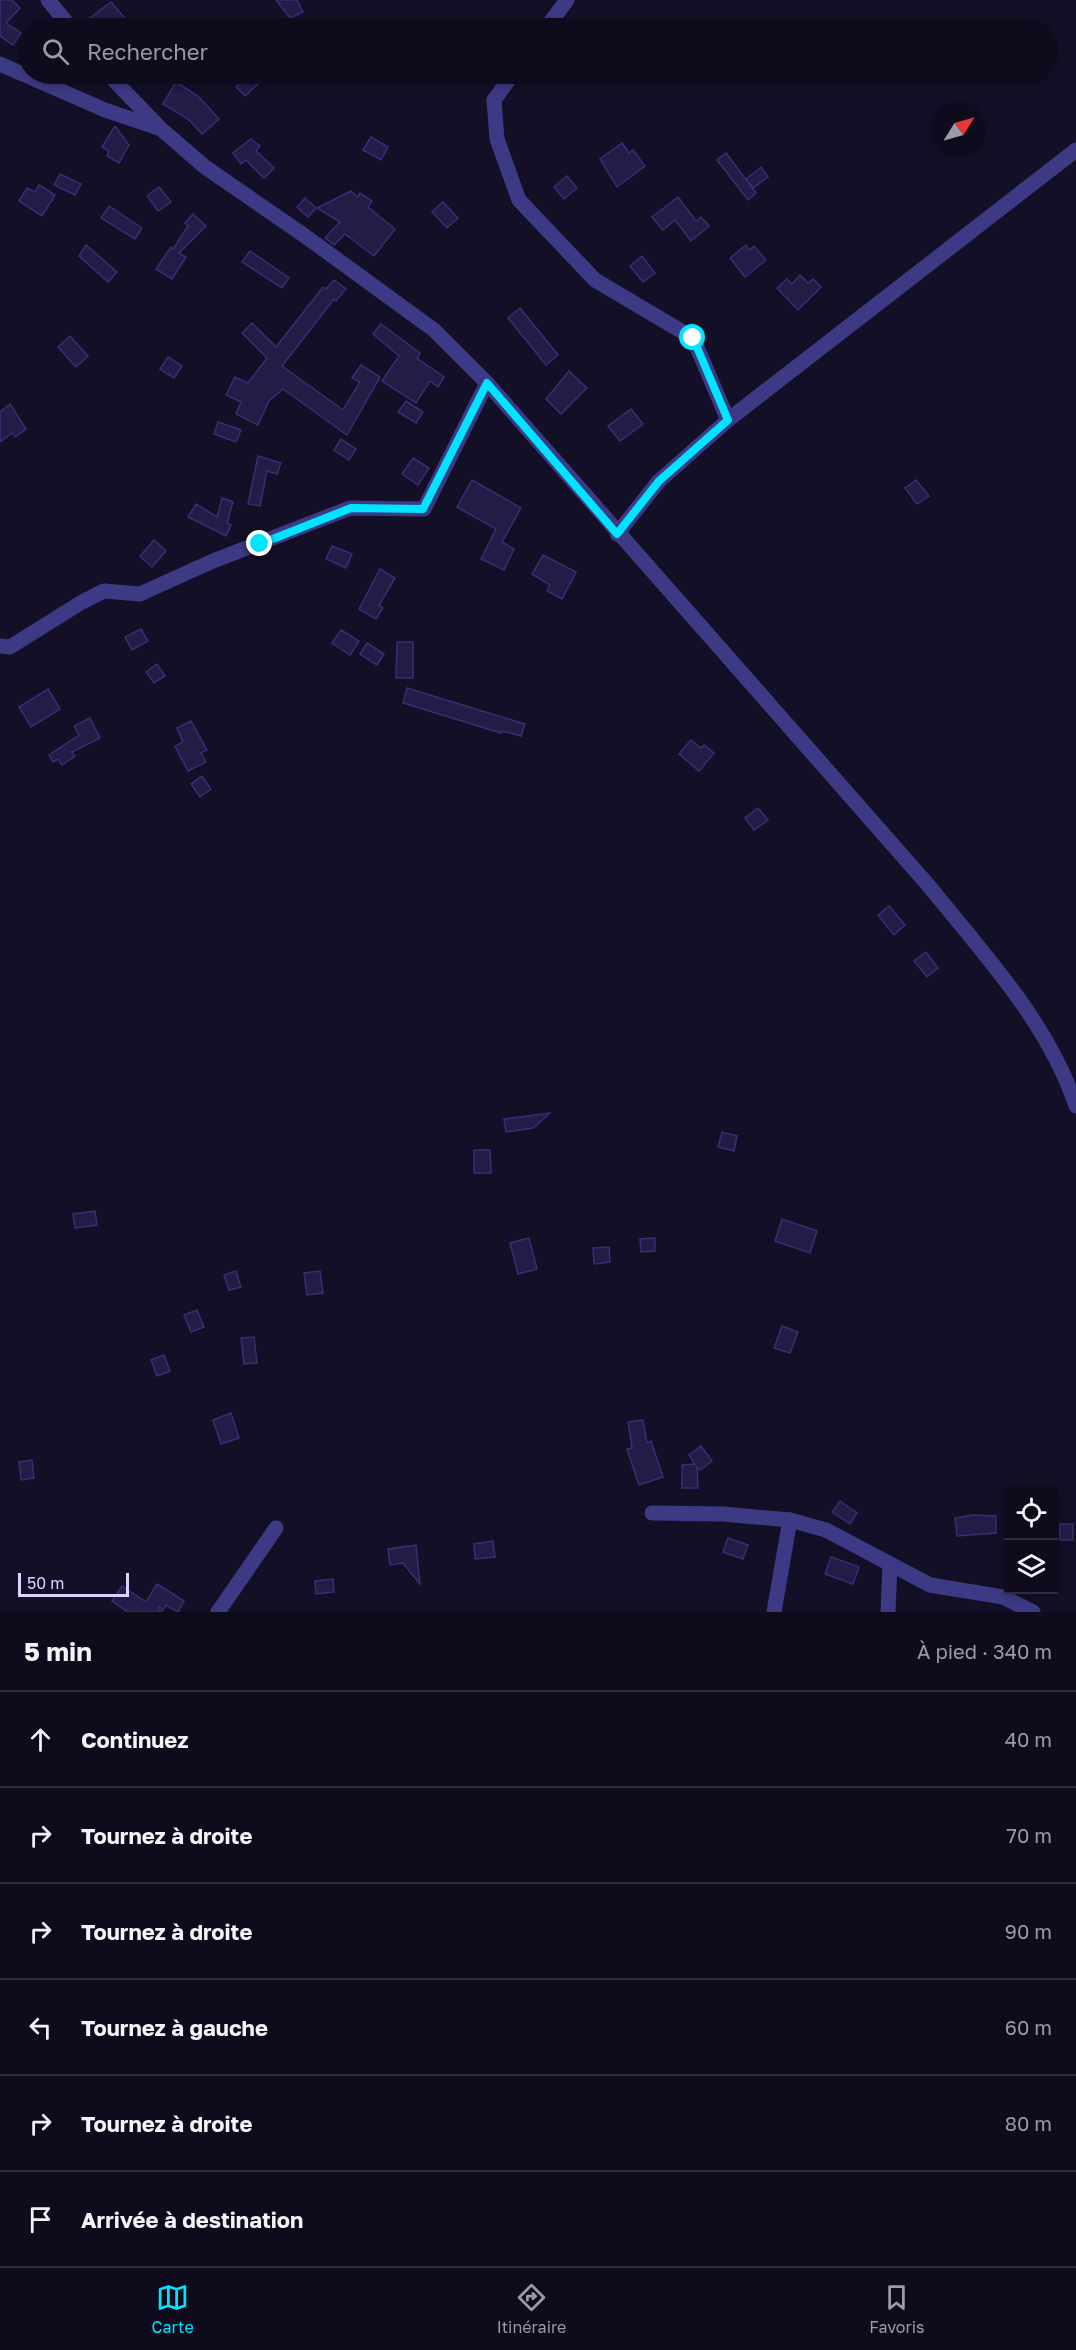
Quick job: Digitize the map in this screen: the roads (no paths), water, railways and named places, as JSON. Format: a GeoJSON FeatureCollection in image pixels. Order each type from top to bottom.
{"type":"FeatureCollection","features":[{"type":"Feature","properties":{"kind":"street"},"geometry":{"type":"LineString","coordinates":[[48,0],[63,18]]}},
{"type":"Feature","properties":{"kind":"street"},"geometry":{"type":"LineString","coordinates":[[554,18],[567,0]]}},
{"type":"Feature","properties":{"kind":"street"},"geometry":{"type":"LineString","coordinates":[[0,64],[18,72]]}},
{"type":"Feature","properties":{"kind":"street"},"geometry":{"type":"LineString","coordinates":[[46,84],[105,110],[161,129]]}},
{"type":"Feature","properties":{"kind":"street"},"geometry":{"type":"LineString","coordinates":[[118,84],[161,129],[205,167],[434,330],[487,383],[617,534],[834,775],[995,968],[1036,1026],[1067,1079],[1076,1106]]}},
{"type":"Feature","properties":{"kind":"street"},"geometry":{"type":"LineString","coordinates":[[506,84],[494,100],[497,139],[519,200],[595,280],[693,338],[728,420]]}},
{"type":"Feature","properties":{"kind":"street"},"geometry":{"type":"LineString","coordinates":[[617,534],[659,481],[728,420],[1076,150]]}},
{"type":"Feature","properties":{"kind":"street"},"geometry":{"type":"LineString","coordinates":[[0,646],[10,647],[82,602],[104,591],[140,594],[213,561],[351,508],[423,509],[487,383]]}},
{"type":"Feature","properties":{"kind":"street"},"geometry":{"type":"LineString","coordinates":[[652,1513],[723,1514],[790,1520],[826,1530],[930,1585],[1003,1598],[1033,1612]]}},
{"type":"Feature","properties":{"kind":"street"},"geometry":{"type":"LineString","coordinates":[[774,1612],[790,1520]]}},
{"type":"Feature","properties":{"kind":"street"},"geometry":{"type":"LineString","coordinates":[[218,1612],[276,1528]]}},
{"type":"Feature","properties":{"kind":"street"},"geometry":{"type":"LineString","coordinates":[[888,1612],[890,1564]]}}]}
